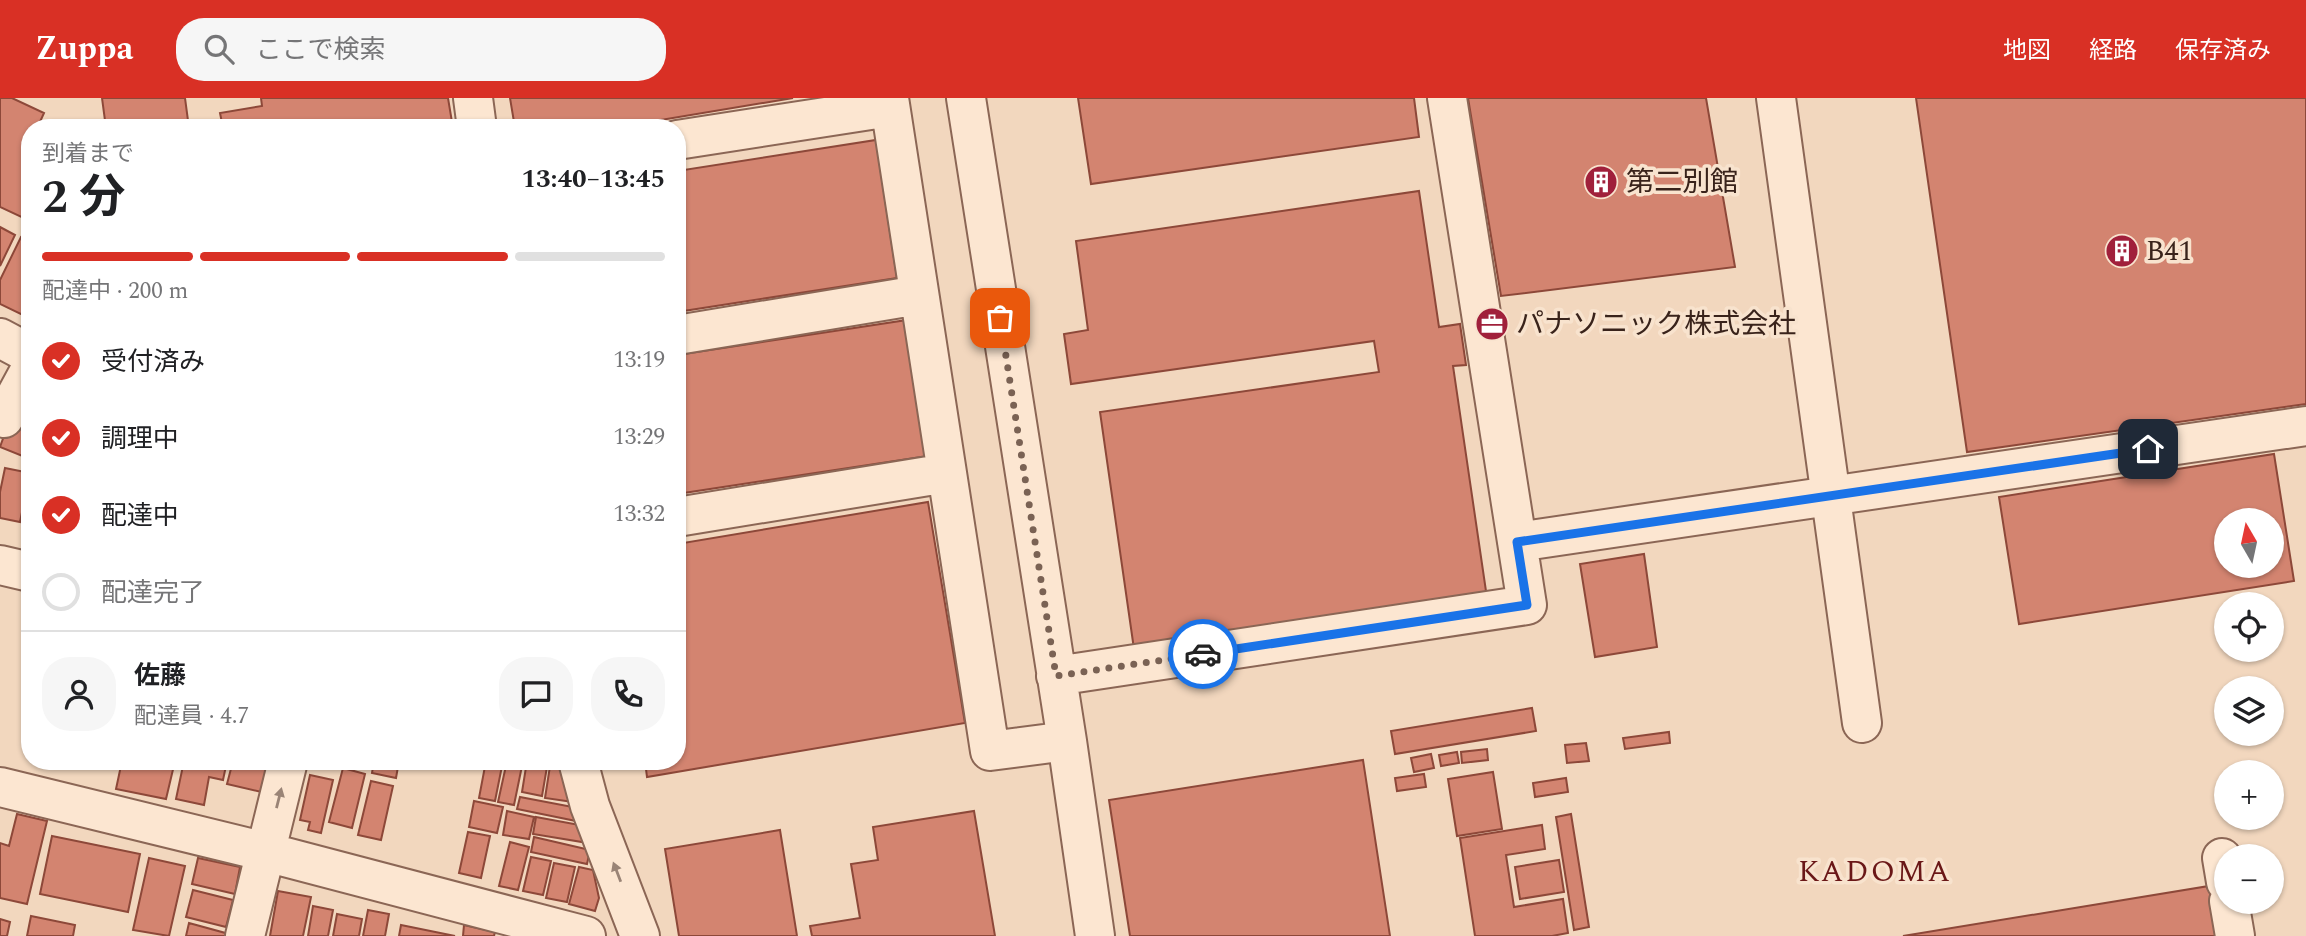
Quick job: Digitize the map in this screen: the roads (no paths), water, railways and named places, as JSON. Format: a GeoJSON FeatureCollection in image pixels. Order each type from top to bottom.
{"type":"FeatureCollection","features":[{"type":"Feature","properties":{"kind":"street"},"geometry":{"type":"LineString","coordinates":[[473,98],[476,119]]}},
{"type":"Feature","properties":{"kind":"street"},"geometry":{"type":"LineString","coordinates":[[966,98],[1095,936]]}},
{"type":"Feature","properties":{"kind":"street"},"geometry":{"type":"LineString","coordinates":[[1056,676],[1527,605],[1447,98]]}},
{"type":"Feature","properties":{"kind":"street"},"geometry":{"type":"LineString","coordinates":[[1776,98],[1862,723]]}},
{"type":"Feature","properties":{"kind":"street"},"geometry":{"type":"LineString","coordinates":[[686,138],[889,102],[990,751],[1067,741]]}},
{"type":"Feature","properties":{"kind":"street"},"geometry":{"type":"LineString","coordinates":[[686,334],[919,295]]}},
{"type":"Feature","properties":{"kind":"street"},"geometry":{"type":"LineString","coordinates":[[0,338],[21,349]]}},
{"type":"Feature","properties":{"kind":"street"},"geometry":{"type":"LineString","coordinates":[[4,418],[21,387]]}},
{"type":"Feature","properties":{"kind":"street"},"geometry":{"type":"LineString","coordinates":[[1517,542],[2306,426]]}},
{"type":"Feature","properties":{"kind":"street"},"geometry":{"type":"LineString","coordinates":[[686,516],[947,473]]}},
{"type":"Feature","properties":{"kind":"street"},"geometry":{"type":"LineString","coordinates":[[0,565],[21,570]]}},
{"type":"Feature","properties":{"kind":"street"},"geometry":{"type":"LineString","coordinates":[[244,936],[286,770]]}},
{"type":"Feature","properties":{"kind":"street"},"geometry":{"type":"LineString","coordinates":[[580,770],[590,806],[640,936]]}},
{"type":"Feature","properties":{"kind":"street"},"geometry":{"type":"LineString","coordinates":[[0,787],[265,852],[586,936]]}},
{"type":"Feature","properties":{"kind":"street"},"geometry":{"type":"LineString","coordinates":[[2231,914],[2235,936]]}},
{"type":"Feature","properties":{"kind":"place","name":"第二別館"},"geometry":{"type":"Point","coordinates":[1601,182]}},
{"type":"Feature","properties":{"kind":"place","name":"B41"},"geometry":{"type":"Point","coordinates":[2122,251]}},
{"type":"Feature","properties":{"kind":"place","name":"パナソニック株式会社"},"geometry":{"type":"Point","coordinates":[1492,324]}},
{"type":"Feature","properties":{"kind":"district","name":"KADOMA"},"geometry":{"type":"Point","coordinates":[1875,872]}}]}
